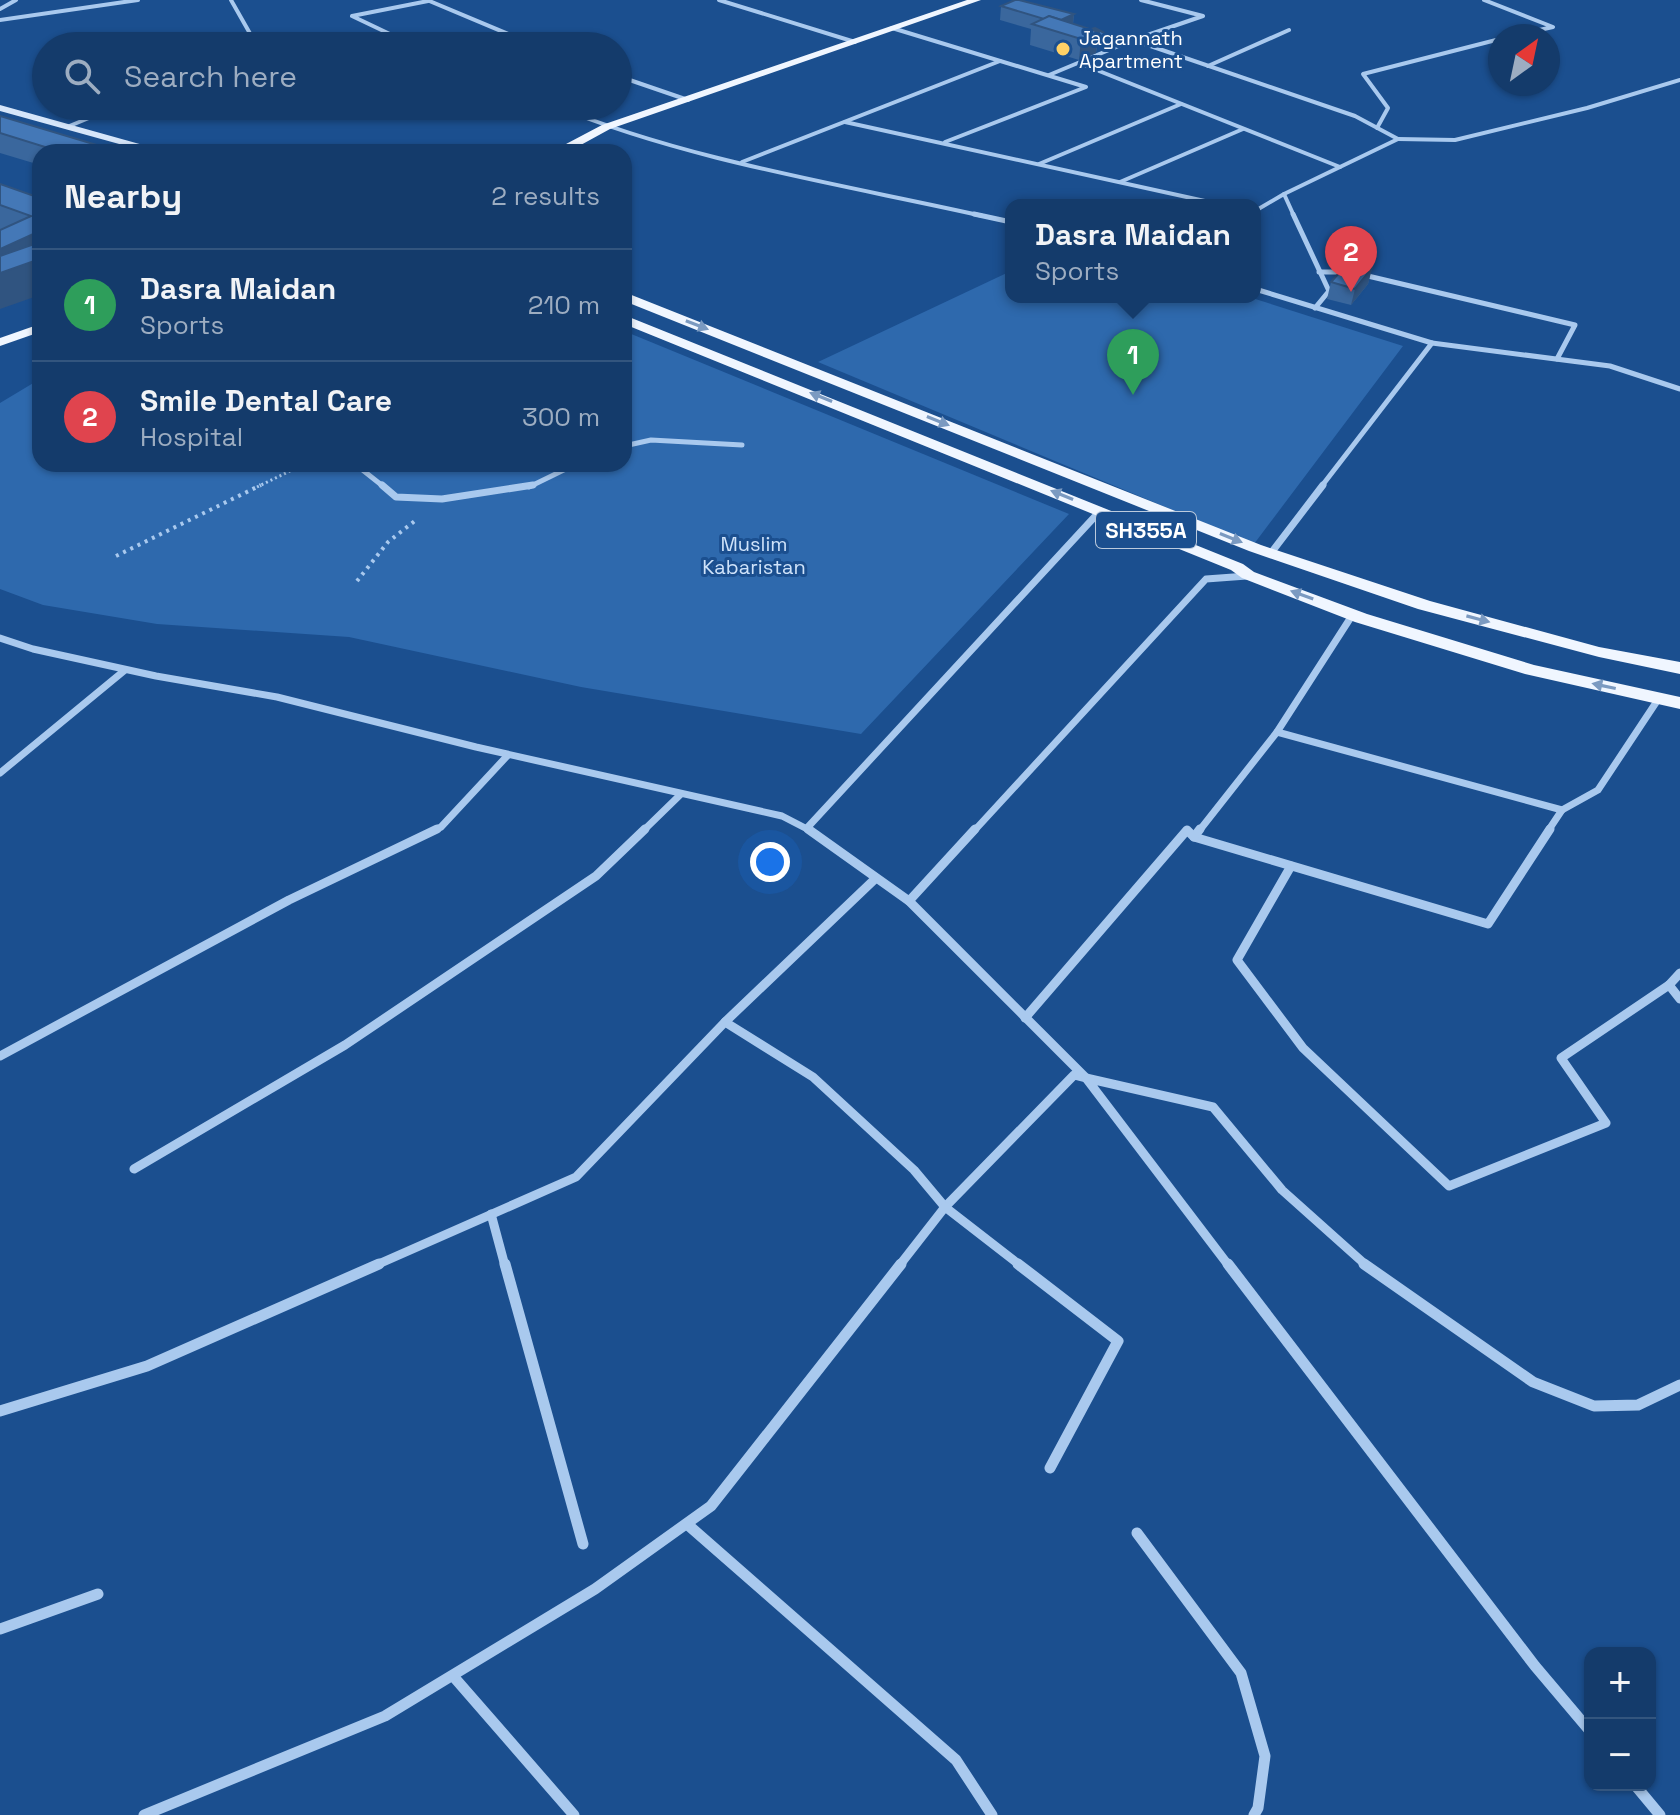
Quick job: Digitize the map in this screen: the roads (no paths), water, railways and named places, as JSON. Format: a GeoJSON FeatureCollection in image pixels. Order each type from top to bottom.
{"type":"FeatureCollection","features":[{"type":"Feature","properties":{"kind":"main road"},"geometry":{"type":"LineString","coordinates":[[632,118],[976,0]]}},
{"type":"Feature","properties":{"kind":"main road"},"geometry":{"type":"LineString","coordinates":[[573,144],[627,120]]}},
{"type":"Feature","properties":{"kind":"main road","name":"SH355A"},"geometry":{"type":"LineString","coordinates":[[632,299],[1271,553],[1424,605],[1599,652],[1678,664]]}},
{"type":"Feature","properties":{"kind":"main road","name":"SH355A"},"geometry":{"type":"LineString","coordinates":[[632,322],[1237,567],[1248,575],[1353,614],[1531,670],[1680,703]]}},
{"type":"Feature","properties":{"kind":"main road"},"geometry":{"type":"LineString","coordinates":[[0,342],[32,331]]}},
{"type":"Feature","properties":{"kind":"main road"},"geometry":{"type":"LineString","coordinates":[[711,353],[732,338]]}},
{"type":"Feature","properties":{"kind":"main road"},"geometry":{"type":"LineString","coordinates":[[1248,575],[1271,553]]}},
{"type":"Feature","properties":{"kind":"main road"},"geometry":{"type":"LineString","coordinates":[[1659,698],[1678,664]]}},
{"type":"Feature","properties":{"kind":"street"},"geometry":{"type":"LineString","coordinates":[[0,9],[16,0]]}},
{"type":"Feature","properties":{"kind":"street"},"geometry":{"type":"LineString","coordinates":[[0,20],[138,0]]}},
{"type":"Feature","properties":{"kind":"street"},"geometry":{"type":"LineString","coordinates":[[231,0],[249,32]]}},
{"type":"Feature","properties":{"kind":"street"},"geometry":{"type":"LineString","coordinates":[[386,32],[352,16],[427,0],[452,13],[504,32]]}},
{"type":"Feature","properties":{"kind":"street"},"geometry":{"type":"LineString","coordinates":[[719,0],[855,42]]}},
{"type":"Feature","properties":{"kind":"street"},"geometry":{"type":"LineString","coordinates":[[1049,75],[1133,40],[1203,16],[1141,0]]}},
{"type":"Feature","properties":{"kind":"street"},"geometry":{"type":"LineString","coordinates":[[1484,0],[1545,24]]}},
{"type":"Feature","properties":{"kind":"street"},"geometry":{"type":"LineString","coordinates":[[892,28],[1086,87],[942,143]]}},
{"type":"Feature","properties":{"kind":"street"},"geometry":{"type":"LineString","coordinates":[[1208,66],[1289,30]]}},
{"type":"Feature","properties":{"kind":"street"},"geometry":{"type":"LineString","coordinates":[[1133,40],[1355,116],[1398,139],[1455,140],[1587,108],[1680,80]]}},
{"type":"Feature","properties":{"kind":"street"},"geometry":{"type":"LineString","coordinates":[[1377,128],[1388,108],[1363,74],[1488,42]]}},
{"type":"Feature","properties":{"kind":"street"},"geometry":{"type":"LineString","coordinates":[[742,162],[1001,61]]}},
{"type":"Feature","properties":{"kind":"street"},"geometry":{"type":"LineString","coordinates":[[1079,63],[1340,167]]}},
{"type":"Feature","properties":{"kind":"street"},"geometry":{"type":"LineString","coordinates":[[632,81],[688,100]]}},
{"type":"Feature","properties":{"kind":"street"},"geometry":{"type":"LineString","coordinates":[[1039,164],[1181,104]]}},
{"type":"Feature","properties":{"kind":"street"},"geometry":{"type":"LineString","coordinates":[[0,108],[32,117]]}},
{"type":"Feature","properties":{"kind":"street"},"geometry":{"type":"LineString","coordinates":[[42,120],[129,144]]}},
{"type":"Feature","properties":{"kind":"street"},"geometry":{"type":"LineString","coordinates":[[67,127],[84,120]]}},
{"type":"Feature","properties":{"kind":"street"},"geometry":{"type":"LineString","coordinates":[[589,120],[742,162],[1005,221]]}},
{"type":"Feature","properties":{"kind":"street"},"geometry":{"type":"LineString","coordinates":[[845,122],[1196,199]]}},
{"type":"Feature","properties":{"kind":"street"},"geometry":{"type":"LineString","coordinates":[[1120,182],[1243,129]]}},
{"type":"Feature","properties":{"kind":"street"},"geometry":{"type":"LineString","coordinates":[[1261,207],[1398,139]]}},
{"type":"Feature","properties":{"kind":"street"},"geometry":{"type":"LineString","coordinates":[[1284,194],[1329,291],[1315,308]]}},
{"type":"Feature","properties":{"kind":"street"},"geometry":{"type":"LineString","coordinates":[[1319,272],[1351,272],[1575,325],[1557,359]]}},
{"type":"Feature","properties":{"kind":"street"},"geometry":{"type":"LineString","coordinates":[[1261,291],[1432,343],[1610,366],[1680,389]]}},
{"type":"Feature","properties":{"kind":"street"},"geometry":{"type":"LineString","coordinates":[[1271,553],[1432,343]]}},
{"type":"Feature","properties":{"kind":"street"},"geometry":{"type":"LineString","coordinates":[[632,444],[651,440],[742,445]]}},
{"type":"Feature","properties":{"kind":"street"},"geometry":{"type":"LineString","coordinates":[[365,472],[396,497],[442,499],[528,488],[560,472]]}},
{"type":"Feature","properties":{"kind":"street"},"geometry":{"type":"LineString","coordinates":[[807,828],[1100,511]]}},
{"type":"Feature","properties":{"kind":"street"},"geometry":{"type":"LineString","coordinates":[[909,901],[1206,579],[1248,575]]}},
{"type":"Feature","properties":{"kind":"street"},"geometry":{"type":"LineString","coordinates":[[1194,837],[1277,732],[1353,614]]}},
{"type":"Feature","properties":{"kind":"street"},"geometry":{"type":"LineString","coordinates":[[1,640],[125,670],[277,697],[508,755],[782,816],[807,828],[909,901],[1086,1078],[1535,1666],[1584,1724]]}},
{"type":"Feature","properties":{"kind":"street"},"geometry":{"type":"LineString","coordinates":[[0,773],[125,670]]}},
{"type":"Feature","properties":{"kind":"street"},"geometry":{"type":"LineString","coordinates":[[1025,1018],[1187,830],[1194,837],[1488,924],[1562,810],[1598,790],[1659,698]]}},
{"type":"Feature","properties":{"kind":"street"},"geometry":{"type":"LineString","coordinates":[[1277,732],[1562,810]]}},
{"type":"Feature","properties":{"kind":"street"},"geometry":{"type":"LineString","coordinates":[[0,1056],[289,900],[441,827],[508,755]]}},
{"type":"Feature","properties":{"kind":"street"},"geometry":{"type":"LineString","coordinates":[[134,1169],[345,1045],[596,876],[681,794]]}},
{"type":"Feature","properties":{"kind":"street"},"geometry":{"type":"LineString","coordinates":[[1291,866],[1237,960],[1303,1048],[1449,1186],[1606,1123],[1561,1058],[1669,985],[1680,973]]}},
{"type":"Feature","properties":{"kind":"street"},"geometry":{"type":"LineString","coordinates":[[0,1411],[147,1366],[576,1177],[725,1022],[876,878]]}},
{"type":"Feature","properties":{"kind":"street"},"geometry":{"type":"LineString","coordinates":[[1669,985],[1680,999]]}},
{"type":"Feature","properties":{"kind":"street"},"geometry":{"type":"LineString","coordinates":[[725,1022],[813,1077],[914,1170],[945,1207],[1118,1341],[1050,1468]]}},
{"type":"Feature","properties":{"kind":"street"},"geometry":{"type":"LineString","coordinates":[[144,1815],[385,1716],[595,1589],[711,1506],[945,1207],[1074,1075],[1213,1107],[1282,1190],[1359,1260],[1533,1382],[1594,1406],[1638,1405],[1680,1385]]}},
{"type":"Feature","properties":{"kind":"street"},"geometry":{"type":"LineString","coordinates":[[491,1214],[583,1544]]}},
{"type":"Feature","properties":{"kind":"street"},"geometry":{"type":"LineString","coordinates":[[687,1524],[956,1760],[992,1815]]}},
{"type":"Feature","properties":{"kind":"street"},"geometry":{"type":"LineString","coordinates":[[1137,1533],[1241,1673],[1265,1756],[1258,1808],[1254,1815]]}},
{"type":"Feature","properties":{"kind":"street"},"geometry":{"type":"LineString","coordinates":[[0,1629],[98,1594]]}},
{"type":"Feature","properties":{"kind":"street"},"geometry":{"type":"LineString","coordinates":[[453,1676],[574,1815]]}},
{"type":"Feature","properties":{"kind":"street"},"geometry":{"type":"LineString","coordinates":[[1640,1791],[1660,1815]]}},
{"type":"Feature","properties":{"kind":"place","name":"Jagannath Apartment"},"geometry":{"type":"Point","coordinates":[1063,49]}},
{"type":"Feature","properties":{"kind":"place","name":"Smile Dental Care"},"geometry":{"type":"Point","coordinates":[1351,292]}},
{"type":"Feature","properties":{"kind":"place","name":"Dasra Maidan"},"geometry":{"type":"Point","coordinates":[1133,395]}},
{"type":"Feature","properties":{"kind":"park label","name":"Muslim Kabaristan"},"geometry":{"type":"Point","coordinates":[754,556]}}]}
